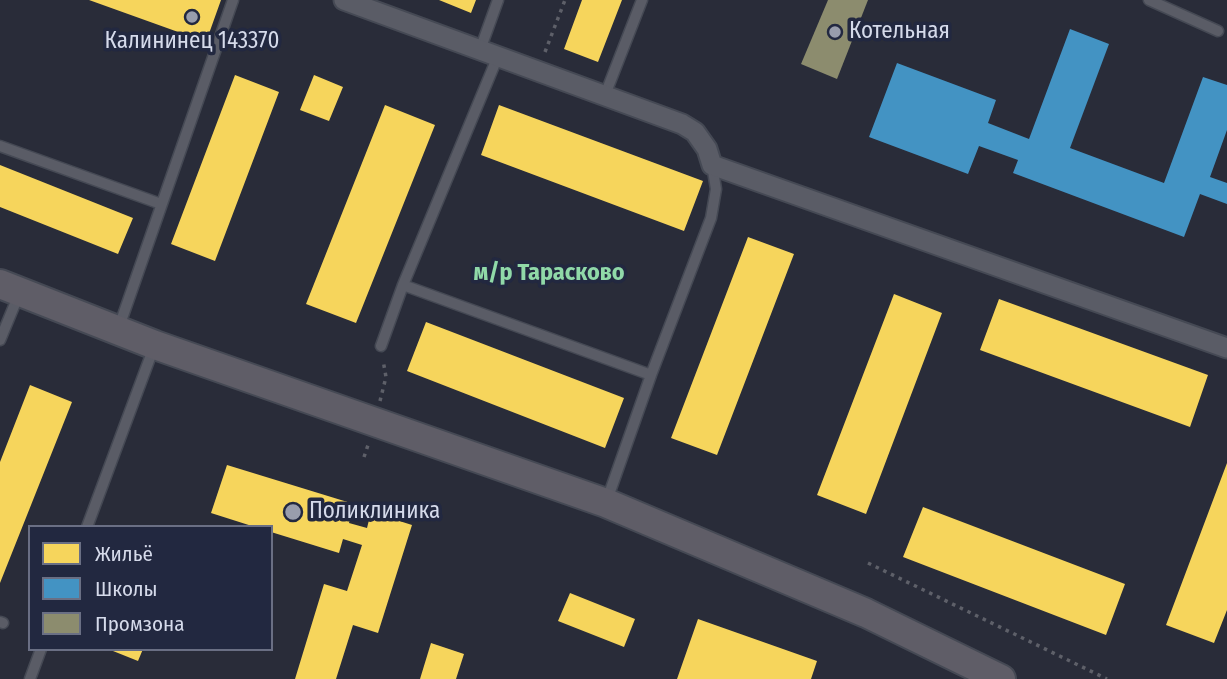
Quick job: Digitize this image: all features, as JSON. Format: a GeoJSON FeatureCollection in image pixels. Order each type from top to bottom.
{"type":"FeatureCollection","features":[{"type":"Feature","properties":{"kind":"street"},"geometry":{"type":"LineString","coordinates":[[344,0],[682,124],[695,132],[707,149],[712,165],[1227,348]]}},
{"type":"Feature","properties":{"kind":"street"},"geometry":{"type":"LineString","coordinates":[[10,289],[155,345],[606,503],[866,613],[1001,679]]}},
{"type":"Feature","properties":{"kind":"lane"},"geometry":{"type":"LineString","coordinates":[[118,331],[233,0]]}},
{"type":"Feature","properties":{"kind":"lane"},"geometry":{"type":"LineString","coordinates":[[380,346],[489,53],[498,0]]}},
{"type":"Feature","properties":{"kind":"lane"},"geometry":{"type":"LineString","coordinates":[[605,95],[642,0]]}},
{"type":"Feature","properties":{"kind":"lane"},"geometry":{"type":"LineString","coordinates":[[1149,0],[1218,31]]}},
{"type":"Feature","properties":{"kind":"lane"},"geometry":{"type":"LineString","coordinates":[[0,146],[161,204]]}},
{"type":"Feature","properties":{"kind":"lane"},"geometry":{"type":"LineString","coordinates":[[606,503],[711,218],[716,189],[712,165]]}},
{"type":"Feature","properties":{"kind":"lane"},"geometry":{"type":"LineString","coordinates":[[403,285],[651,375]]}},
{"type":"Feature","properties":{"kind":"lane"},"geometry":{"type":"LineString","coordinates":[[0,340],[10,289]]}},
{"type":"Feature","properties":{"kind":"lane"},"geometry":{"type":"LineString","coordinates":[[88,525],[155,345]]}},
{"type":"Feature","properties":{"kind":"lane"},"geometry":{"type":"LineString","coordinates":[[30,679],[40,651]]}},
{"type":"Feature","properties":{"kind":"path"},"geometry":{"type":"LineString","coordinates":[[538,71],[565,0]]}},
{"type":"Feature","properties":{"kind":"path"},"geometry":{"type":"LineString","coordinates":[[868,563],[1107,679]]}},
{"type":"Feature","properties":{"kind":"building: Жильё"},"geometry":{"type":"Polygon","coordinates":[[[89,0],[221,0],[206,42],[89,0]]]}},
{"type":"Feature","properties":{"kind":"building: Жильё"},"geometry":{"type":"Polygon","coordinates":[[[439,0],[476,0],[471,13],[439,0]]]}},
{"type":"Feature","properties":{"kind":"building: Жильё"},"geometry":{"type":"Polygon","coordinates":[[[582,0],[622,0],[598,62],[564,49],[582,0]]]}},
{"type":"Feature","properties":{"kind":"building: Жильё"},"geometry":{"type":"Polygon","coordinates":[[[235,75],[279,92],[215,261],[171,244],[235,75]]]}},
{"type":"Feature","properties":{"kind":"building: Жильё"},"geometry":{"type":"Polygon","coordinates":[[[314,75],[343,87],[329,121],[300,110],[314,75]]]}},
{"type":"Feature","properties":{"kind":"building: Жильё"},"geometry":{"type":"Polygon","coordinates":[[[385,105],[435,125],[356,323],[306,304],[385,105]]]}},
{"type":"Feature","properties":{"kind":"building: Жильё"},"geometry":{"type":"Polygon","coordinates":[[[499,105],[703,181],[684,231],[481,155],[499,105]]]}},
{"type":"Feature","properties":{"kind":"building: Жильё"},"geometry":{"type":"Polygon","coordinates":[[[0,165],[133,218],[118,254],[0,207],[0,165]]]}},
{"type":"Feature","properties":{"kind":"building: Жильё"},"geometry":{"type":"Polygon","coordinates":[[[748,237],[794,254],[717,455],[671,438],[748,237]]]}},
{"type":"Feature","properties":{"kind":"building: Жильё"},"geometry":{"type":"Polygon","coordinates":[[[894,294],[942,313],[866,514],[817,495],[894,294]]]}},
{"type":"Feature","properties":{"kind":"building: Жильё"},"geometry":{"type":"Polygon","coordinates":[[[999,299],[1208,375],[1190,427],[980,350],[999,299]]]}},
{"type":"Feature","properties":{"kind":"building: Жильё"},"geometry":{"type":"Polygon","coordinates":[[[426,322],[624,398],[605,448],[407,371],[426,322]]]}},
{"type":"Feature","properties":{"kind":"building: Жильё"},"geometry":{"type":"Polygon","coordinates":[[[30,385],[72,402],[0,583],[0,462],[30,385]]]}},
{"type":"Feature","properties":{"kind":"building: Жильё"},"geometry":{"type":"Polygon","coordinates":[[[1227,463],[1227,610],[1214,643],[1166,625],[1227,463]]]}},
{"type":"Feature","properties":{"kind":"building: Жильё"},"geometry":{"type":"Polygon","coordinates":[[[227,465],[354,504],[349,523],[367,528],[371,512],[412,525],[378,633],[353,625],[336,679],[295,679],[324,584],[347,591],[362,545],[343,539],[339,553],[273,533],[273,525],[249,525],[211,513],[227,465]]]}},
{"type":"Feature","properties":{"kind":"building: Жильё"},"geometry":{"type":"Polygon","coordinates":[[[923,507],[1125,584],[1106,635],[903,557],[923,507]]]}},
{"type":"Feature","properties":{"kind":"building: Жильё"},"geometry":{"type":"Polygon","coordinates":[[[570,593],[635,619],[624,647],[558,621],[570,593]]]}},
{"type":"Feature","properties":{"kind":"building: Жильё"},"geometry":{"type":"Polygon","coordinates":[[[698,619],[817,661],[811,679],[677,679],[698,619]]]}},
{"type":"Feature","properties":{"kind":"building: Жильё"},"geometry":{"type":"Polygon","coordinates":[[[431,643],[464,654],[456,679],[420,679],[431,643]]]}},
{"type":"Feature","properties":{"kind":"building: Жильё"},"geometry":{"type":"Polygon","coordinates":[[[113,651],[142,651],[138,661],[113,651]]]}},
{"type":"Feature","properties":{"kind":"building: Школы"},"geometry":{"type":"Polygon","coordinates":[[[1070,29],[1109,44],[1070,148],[1164,183],[1203,77],[1227,85],[1227,130],[1210,177],[1227,183],[1227,204],[1200,194],[1184,237],[1013,173],[1018,160],[979,146],[968,174],[869,137],[897,63],[996,100],[988,123],[1029,139],[1070,29]]]}},
{"type":"Feature","properties":{"kind":"building: Промзона","name":"Котельная"},"geometry":{"type":"Polygon","coordinates":[[[828,0],[868,0],[837,79],[801,64],[828,0]]]}},
{"type":"Feature","properties":{"kind":"place","name":"Калининец 143370"},"geometry":{"type":"Point","coordinates":[192,17]}},
{"type":"Feature","properties":{"kind":"place","name":"Котельная"},"geometry":{"type":"Point","coordinates":[835,32]}},
{"type":"Feature","properties":{"kind":"place","name":"Поликлиника"},"geometry":{"type":"Point","coordinates":[293,512]}},
{"type":"Feature","properties":{"kind":"district","name":"м/р Тарасково"},"geometry":{"type":"Point","coordinates":[549,273]}}]}
